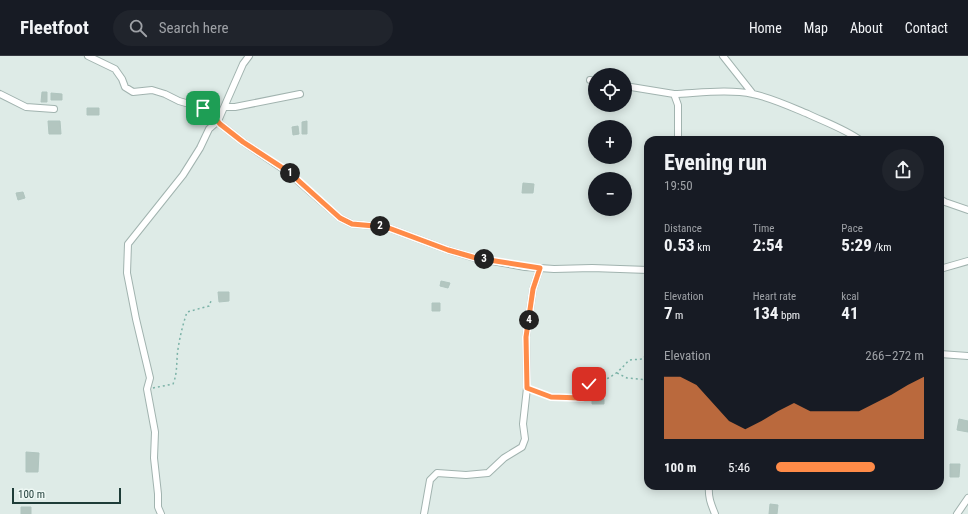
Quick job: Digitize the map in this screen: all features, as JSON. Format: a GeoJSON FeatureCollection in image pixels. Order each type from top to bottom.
{"type":"FeatureCollection","features":[{"type":"Feature","properties":{"kind":"street"},"geometry":{"type":"LineString","coordinates":[[88,56],[115,69],[125,86],[133,92],[152,90],[165,94],[179,101],[203,108],[211,113],[220,124],[243,142],[289,172],[340,218],[352,224],[386,227],[448,250],[476,258],[540,268],[625,268],[644,270]]}},
{"type":"Feature","properties":{"kind":"street"},"geometry":{"type":"LineString","coordinates":[[162,514],[158,507],[154,458],[155,432],[147,389],[150,378],[127,273],[128,244],[183,175],[200,148],[209,129],[218,121],[243,64],[249,56]]}},
{"type":"Feature","properties":{"kind":"street"},"geometry":{"type":"LineString","coordinates":[[723,56],[753,94]]}},
{"type":"Feature","properties":{"kind":"street"},"geometry":{"type":"LineString","coordinates":[[632,87],[674,94],[718,92],[753,94],[786,105],[855,136]]}},
{"type":"Feature","properties":{"kind":"street"},"geometry":{"type":"LineString","coordinates":[[0,94],[26,107],[54,109]]}},
{"type":"Feature","properties":{"kind":"street"},"geometry":{"type":"LineString","coordinates":[[225,107],[235,107],[300,94]]}},
{"type":"Feature","properties":{"kind":"street"},"geometry":{"type":"LineString","coordinates":[[674,94],[678,105],[678,136]]}},
{"type":"Feature","properties":{"kind":"street"},"geometry":{"type":"LineString","coordinates":[[944,201],[968,210]]}},
{"type":"Feature","properties":{"kind":"street"},"geometry":{"type":"LineString","coordinates":[[944,268],[968,261]]}},
{"type":"Feature","properties":{"kind":"street"},"geometry":{"type":"LineString","coordinates":[[424,514],[430,480],[437,474],[466,475],[488,473],[504,458],[522,447],[525,439],[523,424],[527,388],[526,337],[533,289],[540,268]]}},
{"type":"Feature","properties":{"kind":"street"},"geometry":{"type":"LineString","coordinates":[[944,354],[968,356]]}},
{"type":"Feature","properties":{"kind":"street"},"geometry":{"type":"LineString","coordinates":[[708,490],[710,502],[715,514]]}},
{"type":"Feature","properties":{"kind":"street"},"geometry":{"type":"LineString","coordinates":[[957,514],[968,498]]}},
{"type":"Feature","properties":{"kind":"lane"},"geometry":{"type":"LineString","coordinates":[[527,388],[551,397],[582,398]]}},
{"type":"Feature","properties":{"kind":"path"},"geometry":{"type":"LineString","coordinates":[[147,389],[173,384],[176,376],[178,350],[182,328],[187,312],[209,306],[211,301]]}},
{"type":"Feature","properties":{"kind":"path"},"geometry":{"type":"LineString","coordinates":[[582,398],[589,384],[598,382],[617,373],[629,360],[643,359],[644,358]]}},
{"type":"Feature","properties":{"kind":"path"},"geometry":{"type":"LineString","coordinates":[[617,373],[627,378],[644,380]]}},
{"type":"Feature","properties":{"kind":"building"},"geometry":{"type":"Polygon","coordinates":[[[42,92],[47,92],[47,102],[41,102],[42,92]]]}},
{"type":"Feature","properties":{"kind":"building"},"geometry":{"type":"Polygon","coordinates":[[[51,93],[62,94],[62,100],[51,100],[51,93]]]}},
{"type":"Feature","properties":{"kind":"building"},"geometry":{"type":"Polygon","coordinates":[[[87,108],[99,108],[99,115],[87,115],[87,108]]]}},
{"type":"Feature","properties":{"kind":"building"},"geometry":{"type":"Polygon","coordinates":[[[48,121],[60,121],[61,134],[49,134],[48,121]]]}},
{"type":"Feature","properties":{"kind":"building"},"geometry":{"type":"Polygon","coordinates":[[[307,121],[307,134],[302,134],[302,122],[307,121]]]}},
{"type":"Feature","properties":{"kind":"building"},"geometry":{"type":"Polygon","coordinates":[[[298,126],[299,134],[293,135],[292,127],[298,126]]]}},
{"type":"Feature","properties":{"kind":"building"},"geometry":{"type":"Polygon","coordinates":[[[523,183],[534,184],[533,193],[522,193],[523,183]]]}},
{"type":"Feature","properties":{"kind":"building"},"geometry":{"type":"Polygon","coordinates":[[[23,192],[25,198],[18,200],[16,193],[23,192]]]}},
{"type":"Feature","properties":{"kind":"building"},"geometry":{"type":"Polygon","coordinates":[[[441,281],[450,283],[448,288],[440,286],[441,281]]]}},
{"type":"Feature","properties":{"kind":"building"},"geometry":{"type":"Polygon","coordinates":[[[218,292],[229,292],[229,301],[219,302],[218,292]]]}},
{"type":"Feature","properties":{"kind":"building"},"geometry":{"type":"Polygon","coordinates":[[[432,303],[440,303],[440,311],[432,311],[432,303]]]}},
{"type":"Feature","properties":{"kind":"building"},"geometry":{"type":"Polygon","coordinates":[[[595,386],[605,387],[604,393],[595,392],[595,386]]]}},
{"type":"Feature","properties":{"kind":"building"},"geometry":{"type":"Polygon","coordinates":[[[592,399],[604,399],[604,404],[592,404],[592,399]]]}},
{"type":"Feature","properties":{"kind":"building"},"geometry":{"type":"Polygon","coordinates":[[[959,419],[968,421],[968,432],[957,430],[959,419]]]}},
{"type":"Feature","properties":{"kind":"building"},"geometry":{"type":"Polygon","coordinates":[[[26,452],[39,453],[38,472],[26,472],[26,452]]]}},
{"type":"Feature","properties":{"kind":"building"},"geometry":{"type":"Polygon","coordinates":[[[950,464],[960,464],[959,477],[950,477],[950,464]]]}},
{"type":"Feature","properties":{"kind":"building"},"geometry":{"type":"Polygon","coordinates":[[[770,504],[778,505],[777,514],[769,514],[770,504]]]}},
{"type":"Feature","properties":{"kind":"building"},"geometry":{"type":"Polygon","coordinates":[[[21,507],[31,507],[31,514],[21,514],[21,507]]]}},
{"type":"Feature","properties":{"kind":"route"},"geometry":{"type":"LineString","coordinates":[[203,108],[211,113],[220,124],[243,142],[289,172],[340,218],[352,224],[386,227],[448,250],[476,258],[525,267],[540,268],[533,289],[526,337],[527,388],[551,397],[582,398],[589,384]]}}]}
